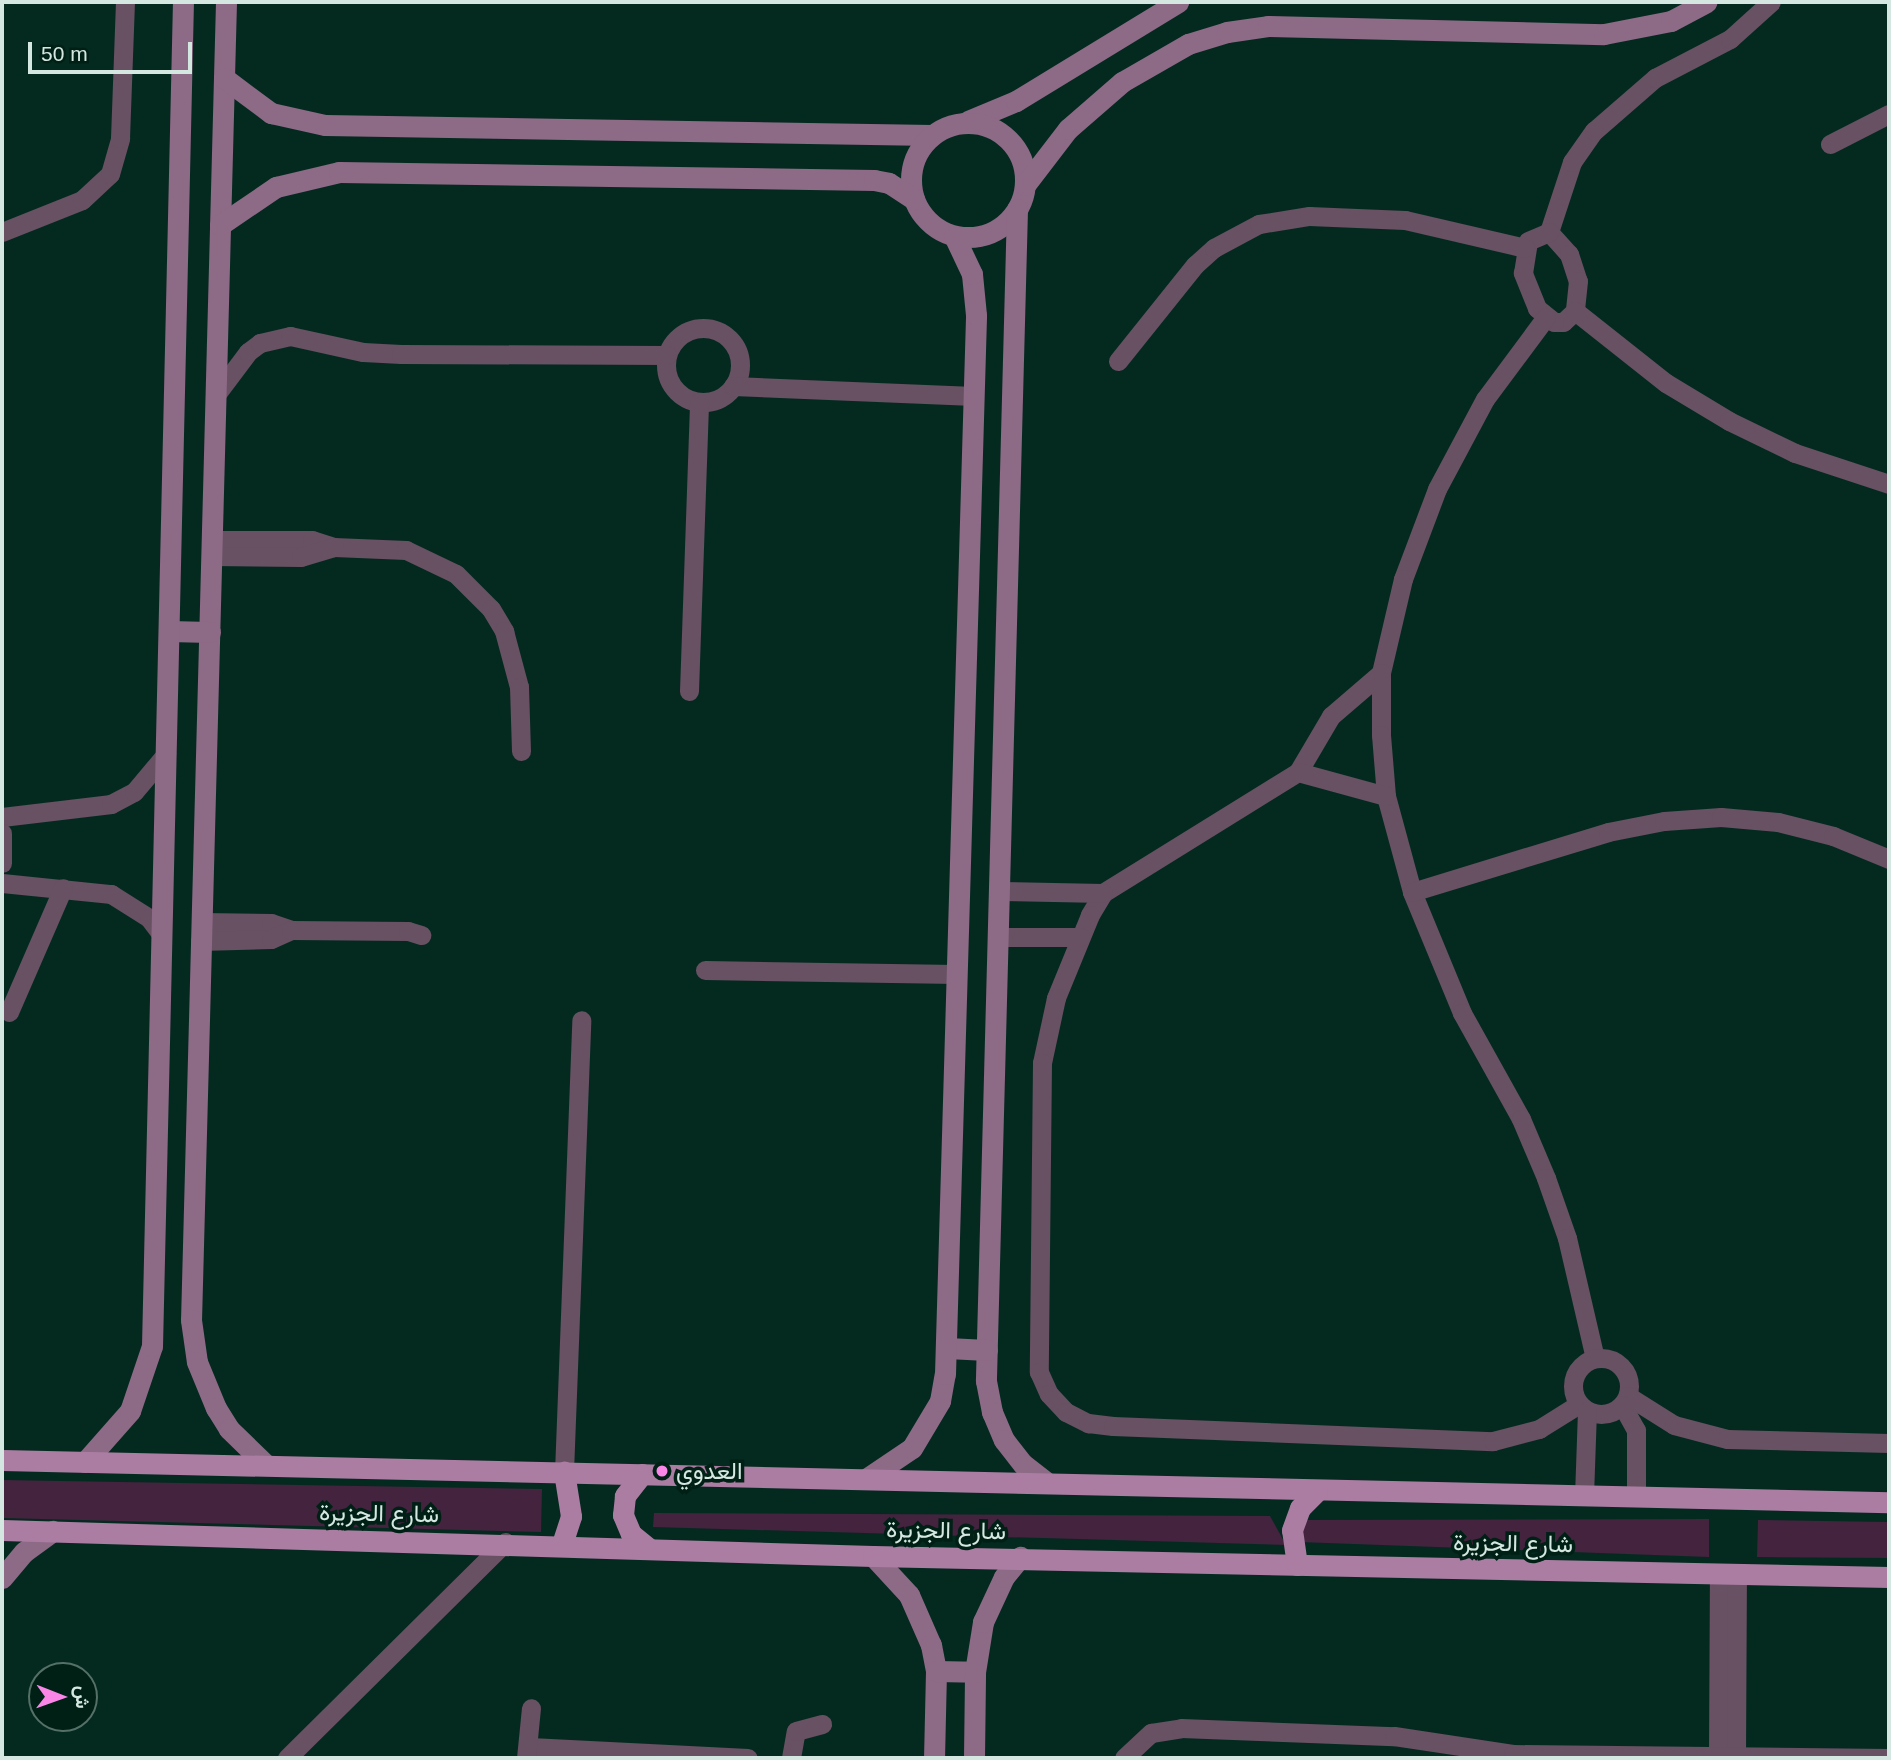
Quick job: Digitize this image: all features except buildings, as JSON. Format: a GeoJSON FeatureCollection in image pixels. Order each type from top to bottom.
{"type":"FeatureCollection","features":[{"type":"Feature","properties":{"kind":"main road","name":"شارع الجزيرة"},"geometry":{"type":"LineString","coordinates":[[2,1460],[1889,1502]]}},
{"type":"Feature","properties":{"kind":"main road"},"geometry":{"type":"LineString","coordinates":[[562,1544],[571,1516],[564,1472]]}},
{"type":"Feature","properties":{"kind":"main road"},"geometry":{"type":"LineString","coordinates":[[642,1474],[629,1487],[623,1515],[631,1534],[647,1547]]}},
{"type":"Feature","properties":{"kind":"main road"},"geometry":{"type":"LineString","coordinates":[[1297,1564],[1292,1530],[1300,1508],[1317,1491]]}},
{"type":"Feature","properties":{"kind":"main road","name":"شارع الجزيرة"},"geometry":{"type":"LineString","coordinates":[[2,1530],[505,1542],[873,1556],[1889,1577]]}},
{"type":"Feature","properties":{"kind":"street"},"geometry":{"type":"LineString","coordinates":[[2,232],[82,200],[110,174],[120,138],[125,2]]}},
{"type":"Feature","properties":{"kind":"street"},"geometry":{"type":"LineString","coordinates":[[85,1462],[117,1430],[140,1390],[152,1346],[183,2]]}},
{"type":"Feature","properties":{"kind":"street"},"geometry":{"type":"LineString","coordinates":[[226,2],[191,1320],[197,1362],[216,1408],[238,1438],[265,1464]]}},
{"type":"Feature","properties":{"kind":"street"},"geometry":{"type":"LineString","coordinates":[[224,78],[271,113],[325,125],[932,135],[1016,102],[1178,2]]}},
{"type":"Feature","properties":{"kind":"street"},"geometry":{"type":"LineString","coordinates":[[220,225],[276,187],[339,172],[874,180],[896,186],[914,199],[929,222],[954,236],[983,236],[1009,221],[1017,209],[1025,186],[1068,128],[1122,82],[1188,44],[1227,32],[1268,26],[1604,34],[1671,21],[1706,2]]}},
{"type":"Feature","properties":{"kind":"street"},"geometry":{"type":"LineString","coordinates":[[1549,232],[1567,173],[1594,131],[1655,78],[1730,39],[1771,2]]}},
{"type":"Feature","properties":{"kind":"street"},"geometry":{"type":"LineString","coordinates":[[1830,144],[1889,114]]}},
{"type":"Feature","properties":{"kind":"street"},"geometry":{"type":"LineString","coordinates":[[964,122],[984,124],[1002,133],[1019,157],[1025,186]]}},
{"type":"Feature","properties":{"kind":"street"},"geometry":{"type":"LineString","coordinates":[[914,199],[913,164],[932,135]]}},
{"type":"Feature","properties":{"kind":"street"},"geometry":{"type":"LineString","coordinates":[[1017,209],[986,1381],[1000,1430],[1023,1464],[1046,1483]]}},
{"type":"Feature","properties":{"kind":"street"},"geometry":{"type":"LineString","coordinates":[[1118,361],[1195,265],[1214,248],[1259,224],[1309,216],[1405,220],[1525,248]]}},
{"type":"Feature","properties":{"kind":"street"},"geometry":{"type":"LineString","coordinates":[[1549,232],[1575,267],[1575,311],[1563,322],[1546,317],[1525,286],[1525,248],[1534,235],[1549,232]]}},
{"type":"Feature","properties":{"kind":"street"},"geometry":{"type":"LineString","coordinates":[[866,1479],[891,1466],[928,1426],[940,1401],[947,1348],[976,294],[972,274],[954,236]]}},
{"type":"Feature","properties":{"kind":"street"},"geometry":{"type":"LineString","coordinates":[[1575,311],[1666,383],[1729,421],[1795,453],[1889,484]]}},
{"type":"Feature","properties":{"kind":"street"},"geometry":{"type":"LineString","coordinates":[[1546,317],[1485,399],[1437,489],[1403,579],[1381,673],[1386,796],[1412,892],[1462,1013],[1521,1119],[1546,1178],[1567,1238],[1595,1358]]}},
{"type":"Feature","properties":{"kind":"street"},"geometry":{"type":"LineString","coordinates":[[688,331],[719,332],[739,356],[733,386],[724,396],[699,402],[682,396],[670,382],[667,355],[688,331]]}},
{"type":"Feature","properties":{"kind":"street"},"geometry":{"type":"LineString","coordinates":[[215,396],[248,352],[261,343],[290,336],[351,350],[401,354],[667,355]]}},
{"type":"Feature","properties":{"kind":"street"},"geometry":{"type":"LineString","coordinates":[[733,386],[974,396]]}},
{"type":"Feature","properties":{"kind":"street"},"geometry":{"type":"LineString","coordinates":[[689,691],[699,402]]}},
{"type":"Feature","properties":{"kind":"street"},"geometry":{"type":"LineString","coordinates":[[212,548],[302,556],[334,547],[406,550],[444,566],[475,590],[504,631],[519,687],[521,751]]}},
{"type":"Feature","properties":{"kind":"street"},"geometry":{"type":"LineString","coordinates":[[169,631],[210,632]]}},
{"type":"Feature","properties":{"kind":"street"},"geometry":{"type":"LineString","coordinates":[[1381,673],[1331,716],[1298,772],[1103,893],[1080,937],[1048,1030],[1039,1096],[1039,1372],[1049,1394],[1066,1412],[1088,1423],[1113,1426],[1493,1441],[1539,1429],[1583,1408],[1599,1415],[1625,1401]]}},
{"type":"Feature","properties":{"kind":"street"},"geometry":{"type":"LineString","coordinates":[[2,817],[111,804],[134,792],[166,754]]}},
{"type":"Feature","properties":{"kind":"street"},"geometry":{"type":"LineString","coordinates":[[1298,772],[1386,796]]}},
{"type":"Feature","properties":{"kind":"street"},"geometry":{"type":"LineString","coordinates":[[1412,892],[1608,832],[1664,821],[1721,817],[1777,822],[1833,836],[1889,859]]}},
{"type":"Feature","properties":{"kind":"street"},"geometry":{"type":"LineString","coordinates":[[2,832],[2,863]]}},
{"type":"Feature","properties":{"kind":"street"},"geometry":{"type":"LineString","coordinates":[[2,883],[111,894],[131,904],[162,935]]}},
{"type":"Feature","properties":{"kind":"street"},"geometry":{"type":"LineString","coordinates":[[9,1012],[63,888]]}},
{"type":"Feature","properties":{"kind":"street"},"geometry":{"type":"LineString","coordinates":[[999,891],[1103,893]]}},
{"type":"Feature","properties":{"kind":"street"},"geometry":{"type":"LineString","coordinates":[[201,931],[271,939],[290,930],[408,931],[421,935]]}},
{"type":"Feature","properties":{"kind":"street"},"geometry":{"type":"LineString","coordinates":[[998,937],[1080,937]]}},
{"type":"Feature","properties":{"kind":"street"},"geometry":{"type":"LineString","coordinates":[[705,970],[957,974]]}},
{"type":"Feature","properties":{"kind":"street"},"geometry":{"type":"LineString","coordinates":[[564,1472],[581,1020]]}},
{"type":"Feature","properties":{"kind":"street"},"geometry":{"type":"LineString","coordinates":[[153,1319],[191,1320]]}},
{"type":"Feature","properties":{"kind":"street"},"geometry":{"type":"LineString","coordinates":[[947,1348],[987,1350]]}},
{"type":"Feature","properties":{"kind":"street"},"geometry":{"type":"LineString","coordinates":[[1584,1496],[1583,1408],[1572,1382],[1576,1371],[1595,1358],[1615,1361],[1623,1367],[1630,1386],[1625,1401],[1636,1430],[1636,1497]]}},
{"type":"Feature","properties":{"kind":"street"},"geometry":{"type":"LineString","coordinates":[[1625,1401],[1674,1425],[1714,1437],[1889,1443]]}},
{"type":"Feature","properties":{"kind":"street"},"geometry":{"type":"LineString","coordinates":[[2,1578],[24,1552],[53,1531]]}},
{"type":"Feature","properties":{"kind":"street"},"geometry":{"type":"LineString","coordinates":[[287,1758],[505,1542]]}},
{"type":"Feature","properties":{"kind":"street"},"geometry":{"type":"LineString","coordinates":[[873,1556],[916,1607],[936,1671],[934,1758]]}},
{"type":"Feature","properties":{"kind":"street"},"geometry":{"type":"LineString","coordinates":[[974,1758],[975,1672],[983,1622],[991,1599],[1020,1557]]}},
{"type":"Feature","properties":{"kind":"street"},"geometry":{"type":"LineString","coordinates":[[1727,1756],[1728,1574]]}},
{"type":"Feature","properties":{"kind":"street"},"geometry":{"type":"LineString","coordinates":[[936,1671],[975,1672]]}},
{"type":"Feature","properties":{"kind":"street"},"geometry":{"type":"LineString","coordinates":[[531,1709],[528,1753],[748,1758]]}},
{"type":"Feature","properties":{"kind":"street"},"geometry":{"type":"LineString","coordinates":[[791,1758],[796,1731],[822,1724]]}},
{"type":"Feature","properties":{"kind":"street"},"geometry":{"type":"LineString","coordinates":[[1124,1758],[1151,1733],[1181,1728],[1394,1736],[1512,1756],[1889,1758]]}},
{"type":"Feature","properties":{"kind":"shaded area"},"geometry":{"type":"Polygon","coordinates":[[[2,1480],[542,1489],[541,1532],[2,1518],[2,1480]]]}},
{"type":"Feature","properties":{"kind":"shaded area"},"geometry":{"type":"Polygon","coordinates":[[[654,1513],[1270,1516],[1286,1545],[653,1527],[654,1513]]]}},
{"type":"Feature","properties":{"kind":"shaded area"},"geometry":{"type":"Polygon","coordinates":[[[1709,1519],[1709,1557],[1299,1542],[1304,1532],[1302,1520],[1709,1519]]]}},
{"type":"Feature","properties":{"kind":"shaded area"},"geometry":{"type":"Polygon","coordinates":[[[1758,1520],[1889,1522],[1889,1558],[1757,1557],[1758,1520]]]}},
{"type":"Feature","properties":{"kind":"place","name":"العدوي"},"geometry":{"type":"Point","coordinates":[662,1471]}}]}
